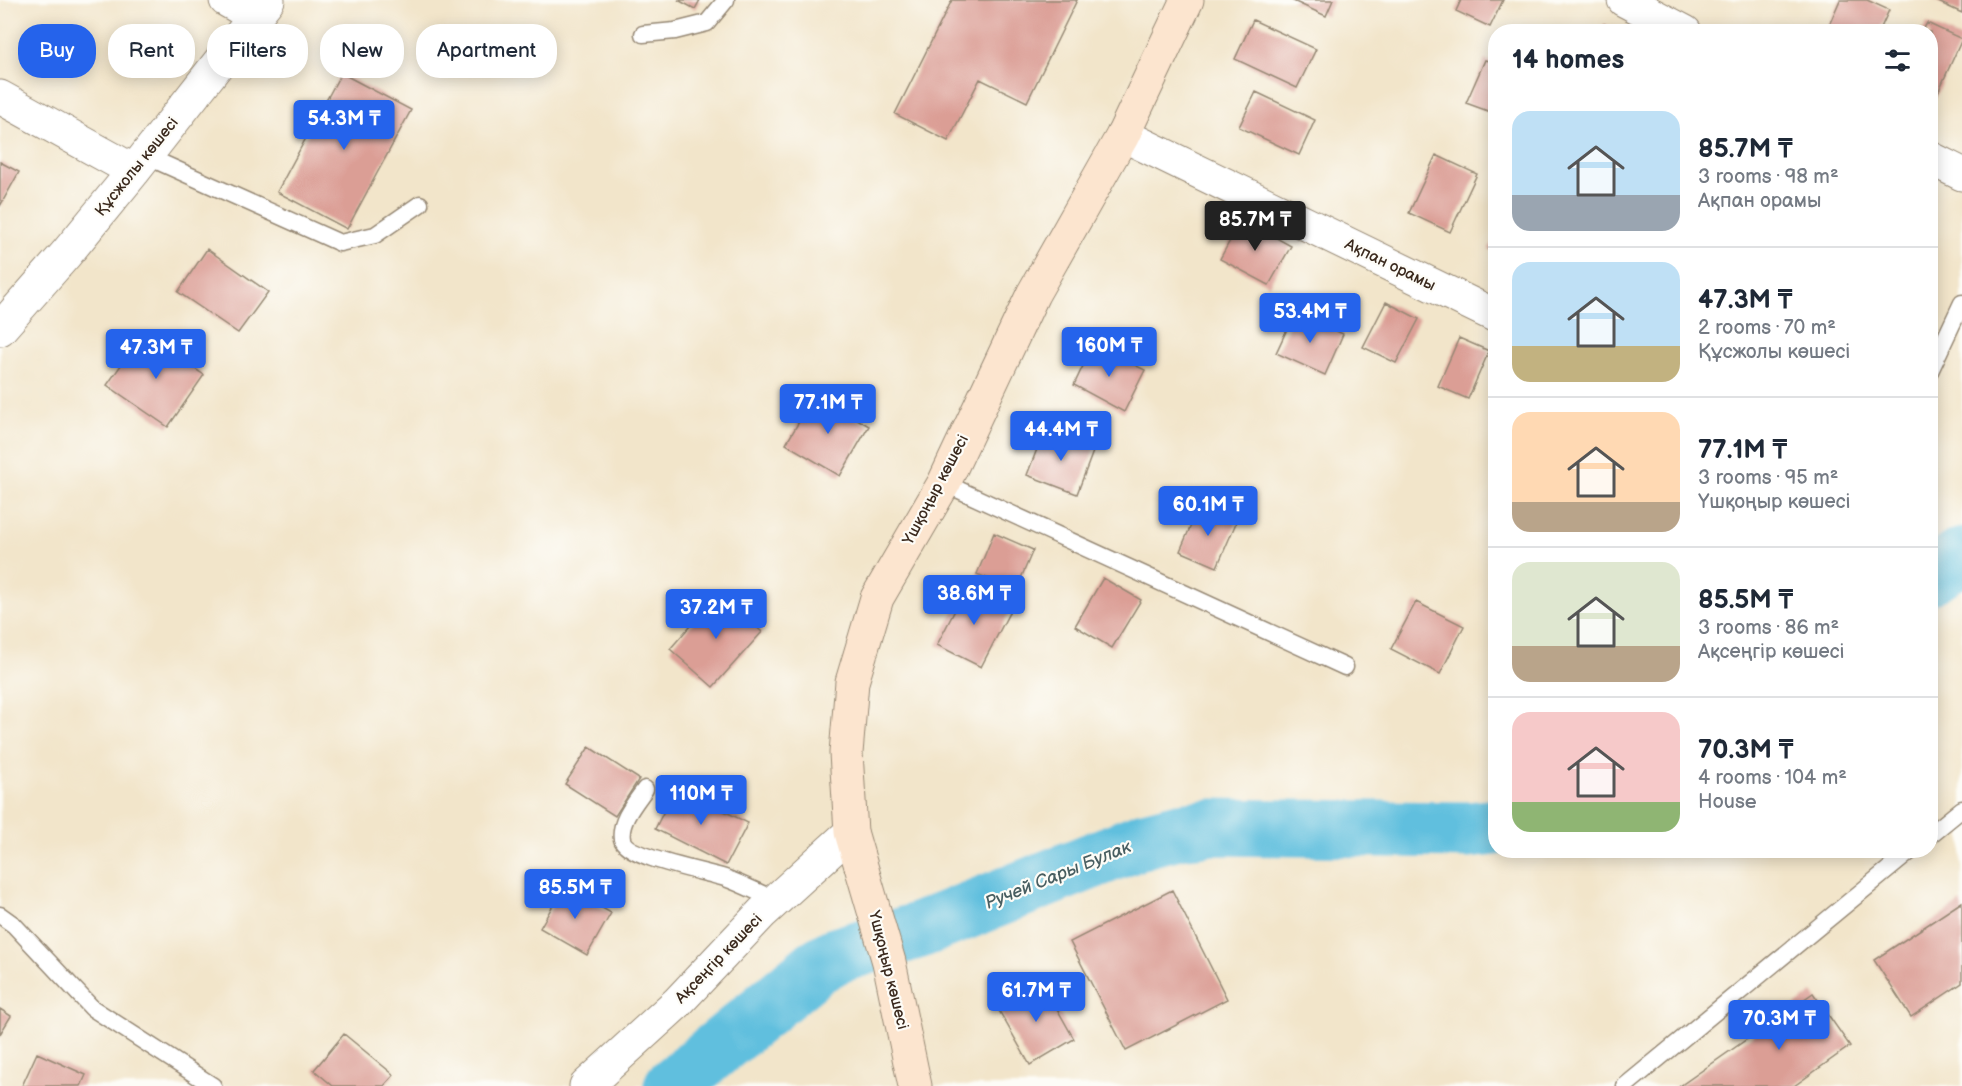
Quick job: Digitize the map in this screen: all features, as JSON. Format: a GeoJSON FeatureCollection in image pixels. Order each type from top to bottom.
{"type":"FeatureCollection","features":[{"type":"Feature","properties":{"kind":"main road","name":"Үшқоңыр көшесі"},"geometry":{"type":"LineString","coordinates":[[915,1086],[889,962],[851,832],[846,753],[852,681],[877,597],[944,483],[1033,294],[1123,135],[1187,0]]}},
{"type":"Feature","properties":{"kind":"street"},"geometry":{"type":"LineString","coordinates":[[226,0],[262,9]]}},
{"type":"Feature","properties":{"kind":"street"},"geometry":{"type":"LineString","coordinates":[[1624,0],[1670,24]]}},
{"type":"Feature","properties":{"kind":"street","name":"Құсжолы көшесі"},"geometry":{"type":"LineString","coordinates":[[0,329],[66,254],[140,164],[262,9]]}},
{"type":"Feature","properties":{"kind":"street"},"geometry":{"type":"LineString","coordinates":[[0,98],[140,164]]}},
{"type":"Feature","properties":{"kind":"street","name":"Ақпан орамы"},"geometry":{"type":"LineString","coordinates":[[1123,135],[1488,312]]}},
{"type":"Feature","properties":{"kind":"street"},"geometry":{"type":"LineString","coordinates":[[1938,162],[1962,174]]}},
{"type":"Feature","properties":{"kind":"street","name":"Ақсеңгір көшесі"},"geometry":{"type":"LineString","coordinates":[[586,1086],[677,1003],[776,900],[851,832]]}},
{"type":"Feature","properties":{"kind":"lane"},"geometry":{"type":"LineString","coordinates":[[643,34],[675,32],[707,22],[726,0]]}},
{"type":"Feature","properties":{"kind":"lane"},"geometry":{"type":"LineString","coordinates":[[140,164],[340,243],[375,235],[420,204]]}},
{"type":"Feature","properties":{"kind":"lane"},"geometry":{"type":"LineString","coordinates":[[1938,354],[1962,303]]}},
{"type":"Feature","properties":{"kind":"lane"},"geometry":{"type":"LineString","coordinates":[[944,483],[1345,667]]}},
{"type":"Feature","properties":{"kind":"lane"},"geometry":{"type":"LineString","coordinates":[[645,789],[624,823],[622,839],[626,846],[651,858],[726,878],[776,900]]}},
{"type":"Feature","properties":{"kind":"lane"},"geometry":{"type":"LineString","coordinates":[[1938,828],[1962,809]]}},
{"type":"Feature","properties":{"kind":"lane"},"geometry":{"type":"LineString","coordinates":[[1625,1086],[1902,858]]}},
{"type":"Feature","properties":{"kind":"lane"},"geometry":{"type":"LineString","coordinates":[[0,915],[14,925],[92,1008],[213,1086]]}},
{"type":"Feature","properties":{"kind":"building"},"geometry":{"type":"Polygon","coordinates":[[[678,0],[700,0],[695,9],[678,0]]]}},
{"type":"Feature","properties":{"kind":"building"},"geometry":{"type":"Polygon","coordinates":[[[952,0],[1077,0],[1027,102],[980,79],[948,141],[895,114],[952,0]]]}},
{"type":"Feature","properties":{"kind":"building"},"geometry":{"type":"Polygon","coordinates":[[[1291,0],[1333,0],[1326,16],[1291,0]]]}},
{"type":"Feature","properties":{"kind":"building"},"geometry":{"type":"Polygon","coordinates":[[[1461,0],[1503,0],[1491,24],[1488,26],[1456,11],[1461,0]]]}},
{"type":"Feature","properties":{"kind":"building"},"geometry":{"type":"Polygon","coordinates":[[[1840,0],[1867,0],[1889,10],[1883,24],[1830,24],[1840,0]]]}},
{"type":"Feature","properties":{"kind":"building"},"geometry":{"type":"Polygon","coordinates":[[[1934,0],[1962,0],[1962,13],[1934,0]]]}},
{"type":"Feature","properties":{"kind":"building"},"geometry":{"type":"Polygon","coordinates":[[[1253,20],[1316,49],[1297,88],[1235,59],[1253,20]]]}},
{"type":"Feature","properties":{"kind":"building"},"geometry":{"type":"Polygon","coordinates":[[[1938,28],[1962,39],[1938,92],[1938,28]]]}},
{"type":"Feature","properties":{"kind":"building"},"geometry":{"type":"Polygon","coordinates":[[[1485,60],[1488,61],[1488,111],[1466,103],[1485,60]]]}},
{"type":"Feature","properties":{"kind":"building"},"geometry":{"type":"Polygon","coordinates":[[[338,78],[350,78],[411,110],[347,229],[277,192],[338,78]]]}},
{"type":"Feature","properties":{"kind":"building"},"geometry":{"type":"Polygon","coordinates":[[[1256,92],[1315,120],[1299,155],[1239,127],[1256,92]]]}},
{"type":"Feature","properties":{"kind":"building"},"geometry":{"type":"Polygon","coordinates":[[[1436,155],[1477,174],[1450,232],[1409,213],[1436,155]]]}},
{"type":"Feature","properties":{"kind":"building"},"geometry":{"type":"Polygon","coordinates":[[[0,162],[19,172],[0,206],[0,162]]]}},
{"type":"Feature","properties":{"kind":"building"},"geometry":{"type":"Polygon","coordinates":[[[1242,219],[1291,246],[1269,285],[1220,259],[1242,219]]]}},
{"type":"Feature","properties":{"kind":"building"},"geometry":{"type":"Polygon","coordinates":[[[207,249],[268,292],[238,333],[178,292],[207,249]]]}},
{"type":"Feature","properties":{"kind":"building"},"geometry":{"type":"Polygon","coordinates":[[[1386,302],[1419,319],[1396,363],[1363,347],[1386,302]]]}},
{"type":"Feature","properties":{"kind":"building"},"geometry":{"type":"Polygon","coordinates":[[[1295,312],[1343,334],[1325,375],[1276,353],[1295,312]]]}},
{"type":"Feature","properties":{"kind":"building"},"geometry":{"type":"Polygon","coordinates":[[[143,334],[204,375],[168,427],[107,385],[143,334]]]}},
{"type":"Feature","properties":{"kind":"building"},"geometry":{"type":"Polygon","coordinates":[[[1459,338],[1488,351],[1468,399],[1438,386],[1459,338]]]}},
{"type":"Feature","properties":{"kind":"building"},"geometry":{"type":"Polygon","coordinates":[[[1093,345],[1145,370],[1124,412],[1074,385],[1093,345]]]}},
{"type":"Feature","properties":{"kind":"building"},"geometry":{"type":"Polygon","coordinates":[[[815,394],[869,426],[840,476],[786,444],[815,394]]]}},
{"type":"Feature","properties":{"kind":"building"},"geometry":{"type":"Polygon","coordinates":[[[1044,431],[1094,449],[1077,494],[1027,475],[1044,431]]]}},
{"type":"Feature","properties":{"kind":"building"},"geometry":{"type":"Polygon","coordinates":[[[1199,507],[1236,523],[1217,567],[1180,551],[1199,507]]]}},
{"type":"Feature","properties":{"kind":"building"},"geometry":{"type":"Polygon","coordinates":[[[994,533],[1033,550],[1016,590],[977,574],[994,533]]]}},
{"type":"Feature","properties":{"kind":"building"},"geometry":{"type":"Polygon","coordinates":[[[1103,578],[1141,600],[1112,648],[1075,626],[1103,578]]]}},
{"type":"Feature","properties":{"kind":"building"},"geometry":{"type":"Polygon","coordinates":[[[968,585],[1012,607],[981,667],[937,645],[968,585]]]}},
{"type":"Feature","properties":{"kind":"building"},"geometry":{"type":"Polygon","coordinates":[[[719,593],[762,632],[713,687],[670,649],[719,593]]]}},
{"type":"Feature","properties":{"kind":"building"},"geometry":{"type":"Polygon","coordinates":[[[1416,602],[1464,626],[1440,674],[1391,649],[1416,602]]]}},
{"type":"Feature","properties":{"kind":"building"},"geometry":{"type":"Polygon","coordinates":[[[589,747],[639,779],[615,816],[565,784],[589,747]]]}},
{"type":"Feature","properties":{"kind":"building"},"geometry":{"type":"Polygon","coordinates":[[[676,787],[748,823],[726,865],[655,829],[676,787]]]}},
{"type":"Feature","properties":{"kind":"building"},"geometry":{"type":"Polygon","coordinates":[[[564,886],[611,913],[587,955],[540,928],[564,886]]]}},
{"type":"Feature","properties":{"kind":"building"},"geometry":{"type":"Polygon","coordinates":[[[1172,890],[1227,999],[1126,1051],[1070,942],[1172,890]]]}},
{"type":"Feature","properties":{"kind":"building"},"geometry":{"type":"Polygon","coordinates":[[[1962,902],[1962,983],[1911,1017],[1874,960],[1962,902]]]}},
{"type":"Feature","properties":{"kind":"building"},"geometry":{"type":"Polygon","coordinates":[[[1042,982],[1074,1039],[1030,1065],[997,1007],[1042,982]]]}},
{"type":"Feature","properties":{"kind":"building"},"geometry":{"type":"Polygon","coordinates":[[[1813,993],[1850,1046],[1794,1086],[1680,1086],[1813,993]]]}},
{"type":"Feature","properties":{"kind":"building"},"geometry":{"type":"Polygon","coordinates":[[[0,1009],[11,1016],[0,1034],[0,1009]]]}},
{"type":"Feature","properties":{"kind":"building"},"geometry":{"type":"Polygon","coordinates":[[[344,1034],[394,1075],[384,1086],[333,1086],[314,1070],[344,1034]]]}},
{"type":"Feature","properties":{"kind":"building"},"geometry":{"type":"Polygon","coordinates":[[[37,1053],[86,1075],[81,1086],[22,1086],[37,1053]]]}},
{"type":"Feature","properties":{"kind":"waterway","name":"Ручей Сары Булак"},"geometry":{"type":"LineString","coordinates":[[1938,571],[1962,556]]}},
{"type":"Feature","properties":{"kind":"waterway","name":"Ручей Сары Булак"},"geometry":{"type":"LineString","coordinates":[[672,1086],[816,967],[835,956],[917,931],[1144,840],[1179,831],[1212,827],[1469,830],[1488,828]]}}]}
